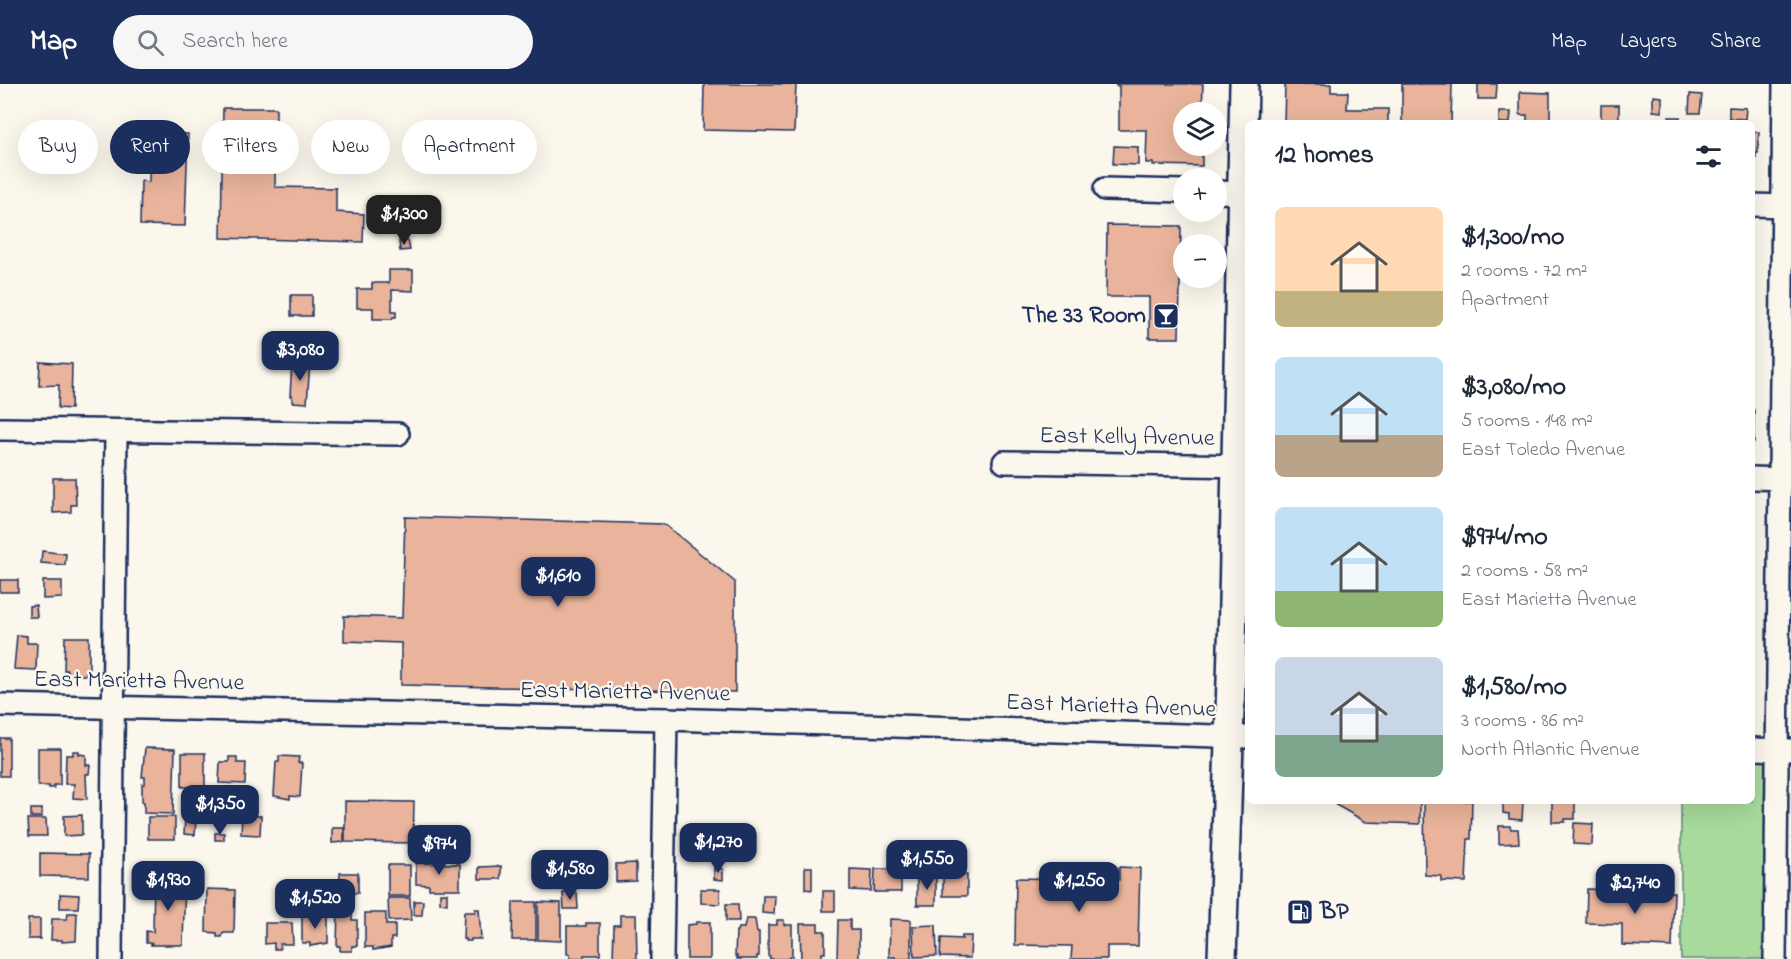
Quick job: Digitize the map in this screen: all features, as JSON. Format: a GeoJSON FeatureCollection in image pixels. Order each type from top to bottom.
{"type":"FeatureCollection","features":[{"type":"Feature","properties":{"kind":"main road"},"geometry":{"type":"LineString","coordinates":[[1222,959],[1239,736],[1242,466],[1235,193],[1244,84]]}},
{"type":"Feature","properties":{"kind":"street"},"geometry":{"type":"LineString","coordinates":[[1775,959],[1784,750],[1788,206],[1784,84]]}},
{"type":"Feature","properties":{"kind":"street"},"geometry":{"type":"LineString","coordinates":[[1105,189],[1173,191]]}},
{"type":"Feature","properties":{"kind":"street"},"geometry":{"type":"LineString","coordinates":[[1755,205],[1788,206]]}},
{"type":"Feature","properties":{"kind":"street"},"geometry":{"type":"LineString","coordinates":[[0,429],[398,434]]}},
{"type":"Feature","properties":{"kind":"street"},"geometry":{"type":"LineString","coordinates":[[111,959],[116,431]]}},
{"type":"Feature","properties":{"kind":"street","name":"East Kelly Avenue"},"geometry":{"type":"LineString","coordinates":[[1004,462],[1242,466]]}},
{"type":"Feature","properties":{"kind":"street"},"geometry":{"type":"LineString","coordinates":[[1755,478],[1785,479]]}},
{"type":"Feature","properties":{"kind":"street","name":"East Marietta Avenue"},"geometry":{"type":"LineString","coordinates":[[0,705],[666,719],[1239,736]]}},
{"type":"Feature","properties":{"kind":"street"},"geometry":{"type":"LineString","coordinates":[[662,959],[666,719]]}},
{"type":"Feature","properties":{"kind":"street"},"geometry":{"type":"LineString","coordinates":[[1755,749],[1784,750]]}},
{"type":"Feature","properties":{"kind":"green space"},"geometry":{"type":"Polygon","coordinates":[[[1755,749],[1776,750],[1775,959],[1681,959],[1681,804],[1755,804],[1755,749]]]}},
{"type":"Feature","properties":{"kind":"building"},"geometry":{"type":"Polygon","coordinates":[[[704,84],[796,84],[794,132],[703,130],[704,84]]]}},
{"type":"Feature","properties":{"kind":"building"},"geometry":{"type":"Polygon","coordinates":[[[1116,84],[1203,84],[1202,102],[1173,102],[1173,156],[1202,156],[1202,166],[1146,163],[1147,130],[1119,130],[1119,86],[1116,84]]]}},
{"type":"Feature","properties":{"kind":"building"},"geometry":{"type":"Polygon","coordinates":[[[1285,84],[1331,84],[1331,92],[1348,92],[1347,109],[1388,109],[1388,120],[1284,120],[1285,84]]]}},
{"type":"Feature","properties":{"kind":"building"},"geometry":{"type":"Polygon","coordinates":[[[1402,84],[1452,84],[1451,120],[1402,120],[1402,84]]]}},
{"type":"Feature","properties":{"kind":"building"},"geometry":{"type":"Polygon","coordinates":[[[1478,84],[1497,84],[1496,99],[1478,99],[1478,84]]]}},
{"type":"Feature","properties":{"kind":"building"},"geometry":{"type":"Polygon","coordinates":[[[1520,92],[1550,93],[1550,120],[1527,120],[1527,115],[1520,115],[1520,92]]]}},
{"type":"Feature","properties":{"kind":"building"},"geometry":{"type":"Polygon","coordinates":[[[1690,94],[1702,95],[1700,113],[1689,113],[1690,94]]]}},
{"type":"Feature","properties":{"kind":"building"},"geometry":{"type":"Polygon","coordinates":[[[1653,96],[1662,97],[1662,112],[1653,111],[1653,96]]]}},
{"type":"Feature","properties":{"kind":"building"},"geometry":{"type":"Polygon","coordinates":[[[1601,105],[1619,105],[1619,120],[1601,120],[1601,105]]]}},
{"type":"Feature","properties":{"kind":"building"},"geometry":{"type":"Polygon","coordinates":[[[1729,107],[1746,108],[1745,119],[1729,118],[1729,107]]]}},
{"type":"Feature","properties":{"kind":"building"},"geometry":{"type":"Polygon","coordinates":[[[223,108],[276,108],[276,120],[223,120],[223,108]]]}},
{"type":"Feature","properties":{"kind":"building"},"geometry":{"type":"Polygon","coordinates":[[[1499,112],[1511,112],[1510,120],[1499,120],[1499,112]]]}},
{"type":"Feature","properties":{"kind":"building"},"geometry":{"type":"Polygon","coordinates":[[[1669,117],[1680,117],[1680,120],[1669,120],[1669,117]]]}},
{"type":"Feature","properties":{"kind":"building"},"geometry":{"type":"Polygon","coordinates":[[[1755,131],[1759,133],[1755,158],[1755,131]]]}},
{"type":"Feature","properties":{"kind":"building"},"geometry":{"type":"Polygon","coordinates":[[[1114,146],[1138,147],[1138,165],[1113,164],[1114,146]]]}},
{"type":"Feature","properties":{"kind":"building"},"geometry":{"type":"Polygon","coordinates":[[[149,174],[187,174],[185,226],[140,225],[141,181],[149,182],[149,174]]]}},
{"type":"Feature","properties":{"kind":"building"},"geometry":{"type":"Polygon","coordinates":[[[222,174],[275,174],[275,187],[336,188],[336,212],[364,214],[363,242],[221,238],[222,174]]]}},
{"type":"Feature","properties":{"kind":"building"},"geometry":{"type":"Polygon","coordinates":[[[1107,225],[1181,226],[1181,234],[1173,234],[1173,288],[1180,288],[1179,338],[1149,338],[1149,297],[1106,297],[1107,225]]]}},
{"type":"Feature","properties":{"kind":"building"},"geometry":{"type":"Polygon","coordinates":[[[408,240],[410,250],[400,251],[399,241],[408,240]]]}},
{"type":"Feature","properties":{"kind":"building"},"geometry":{"type":"Polygon","coordinates":[[[389,270],[413,270],[413,291],[392,290],[392,311],[396,311],[396,317],[373,319],[373,308],[357,308],[357,289],[372,289],[372,283],[389,283],[389,270]]]}},
{"type":"Feature","properties":{"kind":"building"},"geometry":{"type":"Polygon","coordinates":[[[291,295],[312,295],[312,316],[291,316],[291,295]]]}},
{"type":"Feature","properties":{"kind":"building"},"geometry":{"type":"Polygon","coordinates":[[[40,362],[72,364],[71,409],[58,408],[59,385],[39,386],[40,362]]]}},
{"type":"Feature","properties":{"kind":"building"},"geometry":{"type":"Polygon","coordinates":[[[292,362],[310,363],[307,403],[292,402],[292,396],[290,396],[292,362]]]}},
{"type":"Feature","properties":{"kind":"building"},"geometry":{"type":"Polygon","coordinates":[[[53,478],[75,478],[76,505],[71,505],[71,512],[53,513],[53,478]]]}},
{"type":"Feature","properties":{"kind":"building"},"geometry":{"type":"Polygon","coordinates":[[[405,517],[664,524],[735,582],[735,692],[401,685],[401,643],[344,641],[344,616],[402,618],[405,517]]]}},
{"type":"Feature","properties":{"kind":"building"},"geometry":{"type":"Polygon","coordinates":[[[42,551],[66,554],[65,565],[41,563],[42,551]]]}},
{"type":"Feature","properties":{"kind":"building"},"geometry":{"type":"Polygon","coordinates":[[[0,580],[18,580],[18,592],[0,592],[0,580]]]}},
{"type":"Feature","properties":{"kind":"building"},"geometry":{"type":"Polygon","coordinates":[[[43,581],[62,581],[62,598],[43,599],[43,581]]]}},
{"type":"Feature","properties":{"kind":"building"},"geometry":{"type":"Polygon","coordinates":[[[36,605],[37,617],[29,617],[29,606],[36,605]]]}},
{"type":"Feature","properties":{"kind":"building"},"geometry":{"type":"Polygon","coordinates":[[[17,635],[27,636],[27,643],[37,643],[36,670],[14,669],[17,635]]]}},
{"type":"Feature","properties":{"kind":"building"},"geometry":{"type":"Polygon","coordinates":[[[65,637],[89,637],[89,670],[86,670],[86,675],[67,675],[67,670],[64,670],[65,637]]]}},
{"type":"Feature","properties":{"kind":"building"},"geometry":{"type":"Polygon","coordinates":[[[0,738],[9,738],[9,776],[0,776],[0,738]]]}},
{"type":"Feature","properties":{"kind":"building"},"geometry":{"type":"Polygon","coordinates":[[[38,748],[60,748],[60,785],[54,785],[54,788],[38,786],[38,748]]]}},
{"type":"Feature","properties":{"kind":"building"},"geometry":{"type":"Polygon","coordinates":[[[145,748],[175,749],[173,814],[144,813],[142,784],[145,784],[145,777],[142,777],[145,748]]]}},
{"type":"Feature","properties":{"kind":"building"},"geometry":{"type":"Polygon","coordinates":[[[73,751],[86,755],[86,765],[90,765],[89,774],[86,774],[87,799],[73,798],[74,784],[65,784],[66,755],[73,755],[73,751]]]}},
{"type":"Feature","properties":{"kind":"building"},"geometry":{"type":"Polygon","coordinates":[[[182,753],[205,753],[205,787],[182,787],[182,753]]]}},
{"type":"Feature","properties":{"kind":"building"},"geometry":{"type":"Polygon","coordinates":[[[279,756],[299,757],[298,763],[302,763],[300,797],[290,796],[290,799],[274,796],[276,762],[279,762],[279,756]]]}},
{"type":"Feature","properties":{"kind":"building"},"geometry":{"type":"Polygon","coordinates":[[[229,757],[237,757],[237,763],[246,763],[245,784],[219,783],[220,762],[229,762],[229,757]]]}},
{"type":"Feature","properties":{"kind":"building"},"geometry":{"type":"Polygon","coordinates":[[[345,801],[414,802],[413,843],[345,842],[345,801]]]}},
{"type":"Feature","properties":{"kind":"building"},"geometry":{"type":"Polygon","coordinates":[[[1420,804],[1420,824],[1366,822],[1336,805],[1420,804]]]}},
{"type":"Feature","properties":{"kind":"building"},"geometry":{"type":"Polygon","coordinates":[[[1424,804],[1472,804],[1466,882],[1441,881],[1441,876],[1425,875],[1424,804]]]}},
{"type":"Feature","properties":{"kind":"building"},"geometry":{"type":"Polygon","coordinates":[[[1503,804],[1523,804],[1522,820],[1509,819],[1509,814],[1503,813],[1503,804]]]}},
{"type":"Feature","properties":{"kind":"building"},"geometry":{"type":"Polygon","coordinates":[[[1552,804],[1575,804],[1575,819],[1552,822],[1552,804]]]}},
{"type":"Feature","properties":{"kind":"building"},"geometry":{"type":"Polygon","coordinates":[[[31,809],[42,809],[42,817],[31,817],[31,809]]]}},
{"type":"Feature","properties":{"kind":"building"},"geometry":{"type":"Polygon","coordinates":[[[82,815],[82,835],[64,836],[64,816],[82,815]]]}},
{"type":"Feature","properties":{"kind":"building"},"geometry":{"type":"Polygon","coordinates":[[[242,815],[261,816],[260,835],[241,834],[242,815]]]}},
{"type":"Feature","properties":{"kind":"building"},"geometry":{"type":"Polygon","coordinates":[[[148,817],[175,817],[175,839],[148,839],[148,817]]]}},
{"type":"Feature","properties":{"kind":"building"},"geometry":{"type":"Polygon","coordinates":[[[185,818],[196,818],[195,835],[184,834],[185,818]]]}},
{"type":"Feature","properties":{"kind":"building"},"geometry":{"type":"Polygon","coordinates":[[[28,819],[46,819],[47,836],[29,836],[28,819]]]}},
{"type":"Feature","properties":{"kind":"building"},"geometry":{"type":"Polygon","coordinates":[[[1574,823],[1593,824],[1592,845],[1573,844],[1574,823]]]}},
{"type":"Feature","properties":{"kind":"building"},"geometry":{"type":"Polygon","coordinates":[[[1499,826],[1518,829],[1519,843],[1499,844],[1499,826]]]}},
{"type":"Feature","properties":{"kind":"building"},"geometry":{"type":"Polygon","coordinates":[[[332,828],[344,828],[344,842],[332,843],[332,828]]]}},
{"type":"Feature","properties":{"kind":"building"},"geometry":{"type":"Polygon","coordinates":[[[215,833],[224,833],[224,840],[215,840],[215,833]]]}},
{"type":"Feature","properties":{"kind":"building"},"geometry":{"type":"Polygon","coordinates":[[[40,853],[89,854],[89,877],[40,876],[40,853]]]}},
{"type":"Feature","properties":{"kind":"building"},"geometry":{"type":"Polygon","coordinates":[[[416,863],[460,864],[460,889],[429,889],[429,885],[416,884],[416,863]]]}},
{"type":"Feature","properties":{"kind":"building"},"geometry":{"type":"Polygon","coordinates":[[[636,863],[636,881],[616,882],[616,864],[636,863]]]}},
{"type":"Feature","properties":{"kind":"building"},"geometry":{"type":"Polygon","coordinates":[[[388,865],[410,865],[410,896],[388,896],[388,865]]]}},
{"type":"Feature","properties":{"kind":"building"},"geometry":{"type":"Polygon","coordinates":[[[501,866],[501,879],[479,879],[479,867],[501,866]]]}},
{"type":"Feature","properties":{"kind":"building"},"geometry":{"type":"Polygon","coordinates":[[[805,867],[812,867],[812,890],[805,889],[805,867]]]}},
{"type":"Feature","properties":{"kind":"building"},"geometry":{"type":"Polygon","coordinates":[[[1119,867],[1140,868],[1138,946],[1107,946],[1107,959],[1071,959],[1072,946],[1015,945],[1016,878],[1119,880],[1119,867]]]}},
{"type":"Feature","properties":{"kind":"building"},"geometry":{"type":"Polygon","coordinates":[[[714,868],[723,869],[723,880],[714,879],[714,868]]]}},
{"type":"Feature","properties":{"kind":"building"},"geometry":{"type":"Polygon","coordinates":[[[850,869],[872,870],[871,891],[850,890],[850,869]]]}},
{"type":"Feature","properties":{"kind":"building"},"geometry":{"type":"Polygon","coordinates":[[[875,869],[901,869],[901,892],[874,892],[875,869]]]}},
{"type":"Feature","properties":{"kind":"building"},"geometry":{"type":"Polygon","coordinates":[[[544,870],[561,870],[561,890],[544,890],[544,870]]]}},
{"type":"Feature","properties":{"kind":"building"},"geometry":{"type":"Polygon","coordinates":[[[340,873],[358,873],[358,893],[340,893],[340,873]]]}},
{"type":"Feature","properties":{"kind":"building"},"geometry":{"type":"Polygon","coordinates":[[[943,875],[967,875],[967,896],[943,896],[943,875]]]}},
{"type":"Feature","properties":{"kind":"building"},"geometry":{"type":"Polygon","coordinates":[[[917,877],[936,877],[936,905],[917,905],[917,877]]]}},
{"type":"Feature","properties":{"kind":"building"},"geometry":{"type":"Polygon","coordinates":[[[154,878],[185,878],[183,945],[146,943],[146,931],[153,932],[154,878]]]}},
{"type":"Feature","properties":{"kind":"building"},"geometry":{"type":"Polygon","coordinates":[[[321,882],[336,882],[335,901],[320,900],[321,882]]]}},
{"type":"Feature","properties":{"kind":"building"},"geometry":{"type":"Polygon","coordinates":[[[286,888],[299,888],[299,905],[285,905],[286,888]]]}},
{"type":"Feature","properties":{"kind":"building"},"geometry":{"type":"Polygon","coordinates":[[[207,889],[235,890],[234,933],[223,933],[222,937],[217,937],[217,933],[206,932],[207,889]]]}},
{"type":"Feature","properties":{"kind":"building"},"geometry":{"type":"Polygon","coordinates":[[[701,889],[720,889],[720,904],[701,903],[701,889]]]}},
{"type":"Feature","properties":{"kind":"building"},"geometry":{"type":"Polygon","coordinates":[[[1587,889],[1674,892],[1672,947],[1622,945],[1622,924],[1586,923],[1587,889]]]}},
{"type":"Feature","properties":{"kind":"building"},"geometry":{"type":"Polygon","coordinates":[[[823,891],[835,891],[835,911],[823,911],[823,891]]]}},
{"type":"Feature","properties":{"kind":"building"},"geometry":{"type":"Polygon","coordinates":[[[440,893],[447,893],[447,904],[440,903],[440,893]]]}},
{"type":"Feature","properties":{"kind":"building"},"geometry":{"type":"Polygon","coordinates":[[[563,893],[577,893],[578,909],[564,909],[563,893]]]}},
{"type":"Feature","properties":{"kind":"building"},"geometry":{"type":"Polygon","coordinates":[[[60,894],[79,895],[78,908],[60,908],[60,894]]]}},
{"type":"Feature","properties":{"kind":"building"},"geometry":{"type":"Polygon","coordinates":[[[763,896],[775,896],[774,914],[762,913],[763,896]]]}},
{"type":"Feature","properties":{"kind":"building"},"geometry":{"type":"Polygon","coordinates":[[[388,898],[410,898],[411,920],[389,921],[388,898]]]}},
{"type":"Feature","properties":{"kind":"building"},"geometry":{"type":"Polygon","coordinates":[[[414,901],[423,901],[422,915],[414,915],[414,901]]]}},
{"type":"Feature","properties":{"kind":"building"},"geometry":{"type":"Polygon","coordinates":[[[513,902],[536,902],[536,940],[512,940],[513,902]]]}},
{"type":"Feature","properties":{"kind":"building"},"geometry":{"type":"Polygon","coordinates":[[[538,902],[561,903],[561,941],[538,940],[538,902]]]}},
{"type":"Feature","properties":{"kind":"building"},"geometry":{"type":"Polygon","coordinates":[[[726,904],[738,904],[739,921],[726,921],[726,904]]]}},
{"type":"Feature","properties":{"kind":"building"},"geometry":{"type":"Polygon","coordinates":[[[338,907],[352,908],[352,920],[357,920],[357,946],[352,946],[352,951],[340,951],[340,946],[337,946],[338,907]]]}},
{"type":"Feature","properties":{"kind":"building"},"geometry":{"type":"Polygon","coordinates":[[[475,909],[479,909],[481,939],[466,941],[463,939],[464,912],[475,912],[475,909]]]}},
{"type":"Feature","properties":{"kind":"building"},"geometry":{"type":"Polygon","coordinates":[[[68,913],[77,913],[76,941],[51,940],[52,919],[67,919],[68,913]]]}},
{"type":"Feature","properties":{"kind":"building"},"geometry":{"type":"Polygon","coordinates":[[[365,913],[386,913],[386,925],[395,925],[395,938],[391,938],[391,947],[373,950],[373,947],[365,947],[365,913]]]}},
{"type":"Feature","properties":{"kind":"building"},"geometry":{"type":"Polygon","coordinates":[[[302,915],[328,916],[328,943],[310,946],[310,943],[302,943],[302,915]]]}},
{"type":"Feature","properties":{"kind":"building"},"geometry":{"type":"Polygon","coordinates":[[[620,915],[636,915],[637,959],[613,959],[614,925],[620,925],[620,915]]]}},
{"type":"Feature","properties":{"kind":"building"},"geometry":{"type":"Polygon","coordinates":[[[28,919],[40,919],[40,939],[28,939],[28,919]]]}},
{"type":"Feature","properties":{"kind":"building"},"geometry":{"type":"Polygon","coordinates":[[[746,919],[755,919],[757,932],[759,932],[757,959],[737,959],[735,956],[736,931],[738,928],[744,928],[746,919]]]}},
{"type":"Feature","properties":{"kind":"building"},"geometry":{"type":"Polygon","coordinates":[[[890,919],[911,920],[911,959],[889,957],[890,919]]]}},
{"type":"Feature","properties":{"kind":"building"},"geometry":{"type":"Polygon","coordinates":[[[777,920],[784,920],[784,925],[792,925],[792,957],[789,959],[770,959],[768,956],[768,925],[777,925],[777,920]]]}},
{"type":"Feature","properties":{"kind":"building"},"geometry":{"type":"Polygon","coordinates":[[[838,920],[850,920],[850,930],[859,930],[859,959],[837,959],[838,920]]]}},
{"type":"Feature","properties":{"kind":"building"},"geometry":{"type":"Polygon","coordinates":[[[696,922],[710,922],[710,959],[687,959],[687,925],[696,924],[696,922]]]}},
{"type":"Feature","properties":{"kind":"building"},"geometry":{"type":"Polygon","coordinates":[[[265,923],[292,923],[293,944],[280,944],[280,949],[274,949],[274,943],[265,944],[265,923]]]}},
{"type":"Feature","properties":{"kind":"building"},"geometry":{"type":"Polygon","coordinates":[[[586,923],[600,923],[600,955],[584,955],[584,959],[570,959],[570,954],[567,954],[567,926],[586,926],[586,923]]]}},
{"type":"Feature","properties":{"kind":"building"},"geometry":{"type":"Polygon","coordinates":[[[800,924],[818,924],[818,931],[825,931],[825,953],[822,953],[822,959],[801,959],[800,924]]]}},
{"type":"Feature","properties":{"kind":"building"},"geometry":{"type":"Polygon","coordinates":[[[936,925],[937,956],[914,957],[913,926],[936,925]]]}},
{"type":"Feature","properties":{"kind":"building"},"geometry":{"type":"Polygon","coordinates":[[[962,936],[971,936],[970,958],[940,957],[941,938],[962,939],[962,936]]]}},
{"type":"Feature","properties":{"kind":"place","name":"The 33 Room"},"geometry":{"type":"Point","coordinates":[1166,316]}},
{"type":"Feature","properties":{"kind":"place","name":"BP"},"geometry":{"type":"Point","coordinates":[1300,912]}}]}
